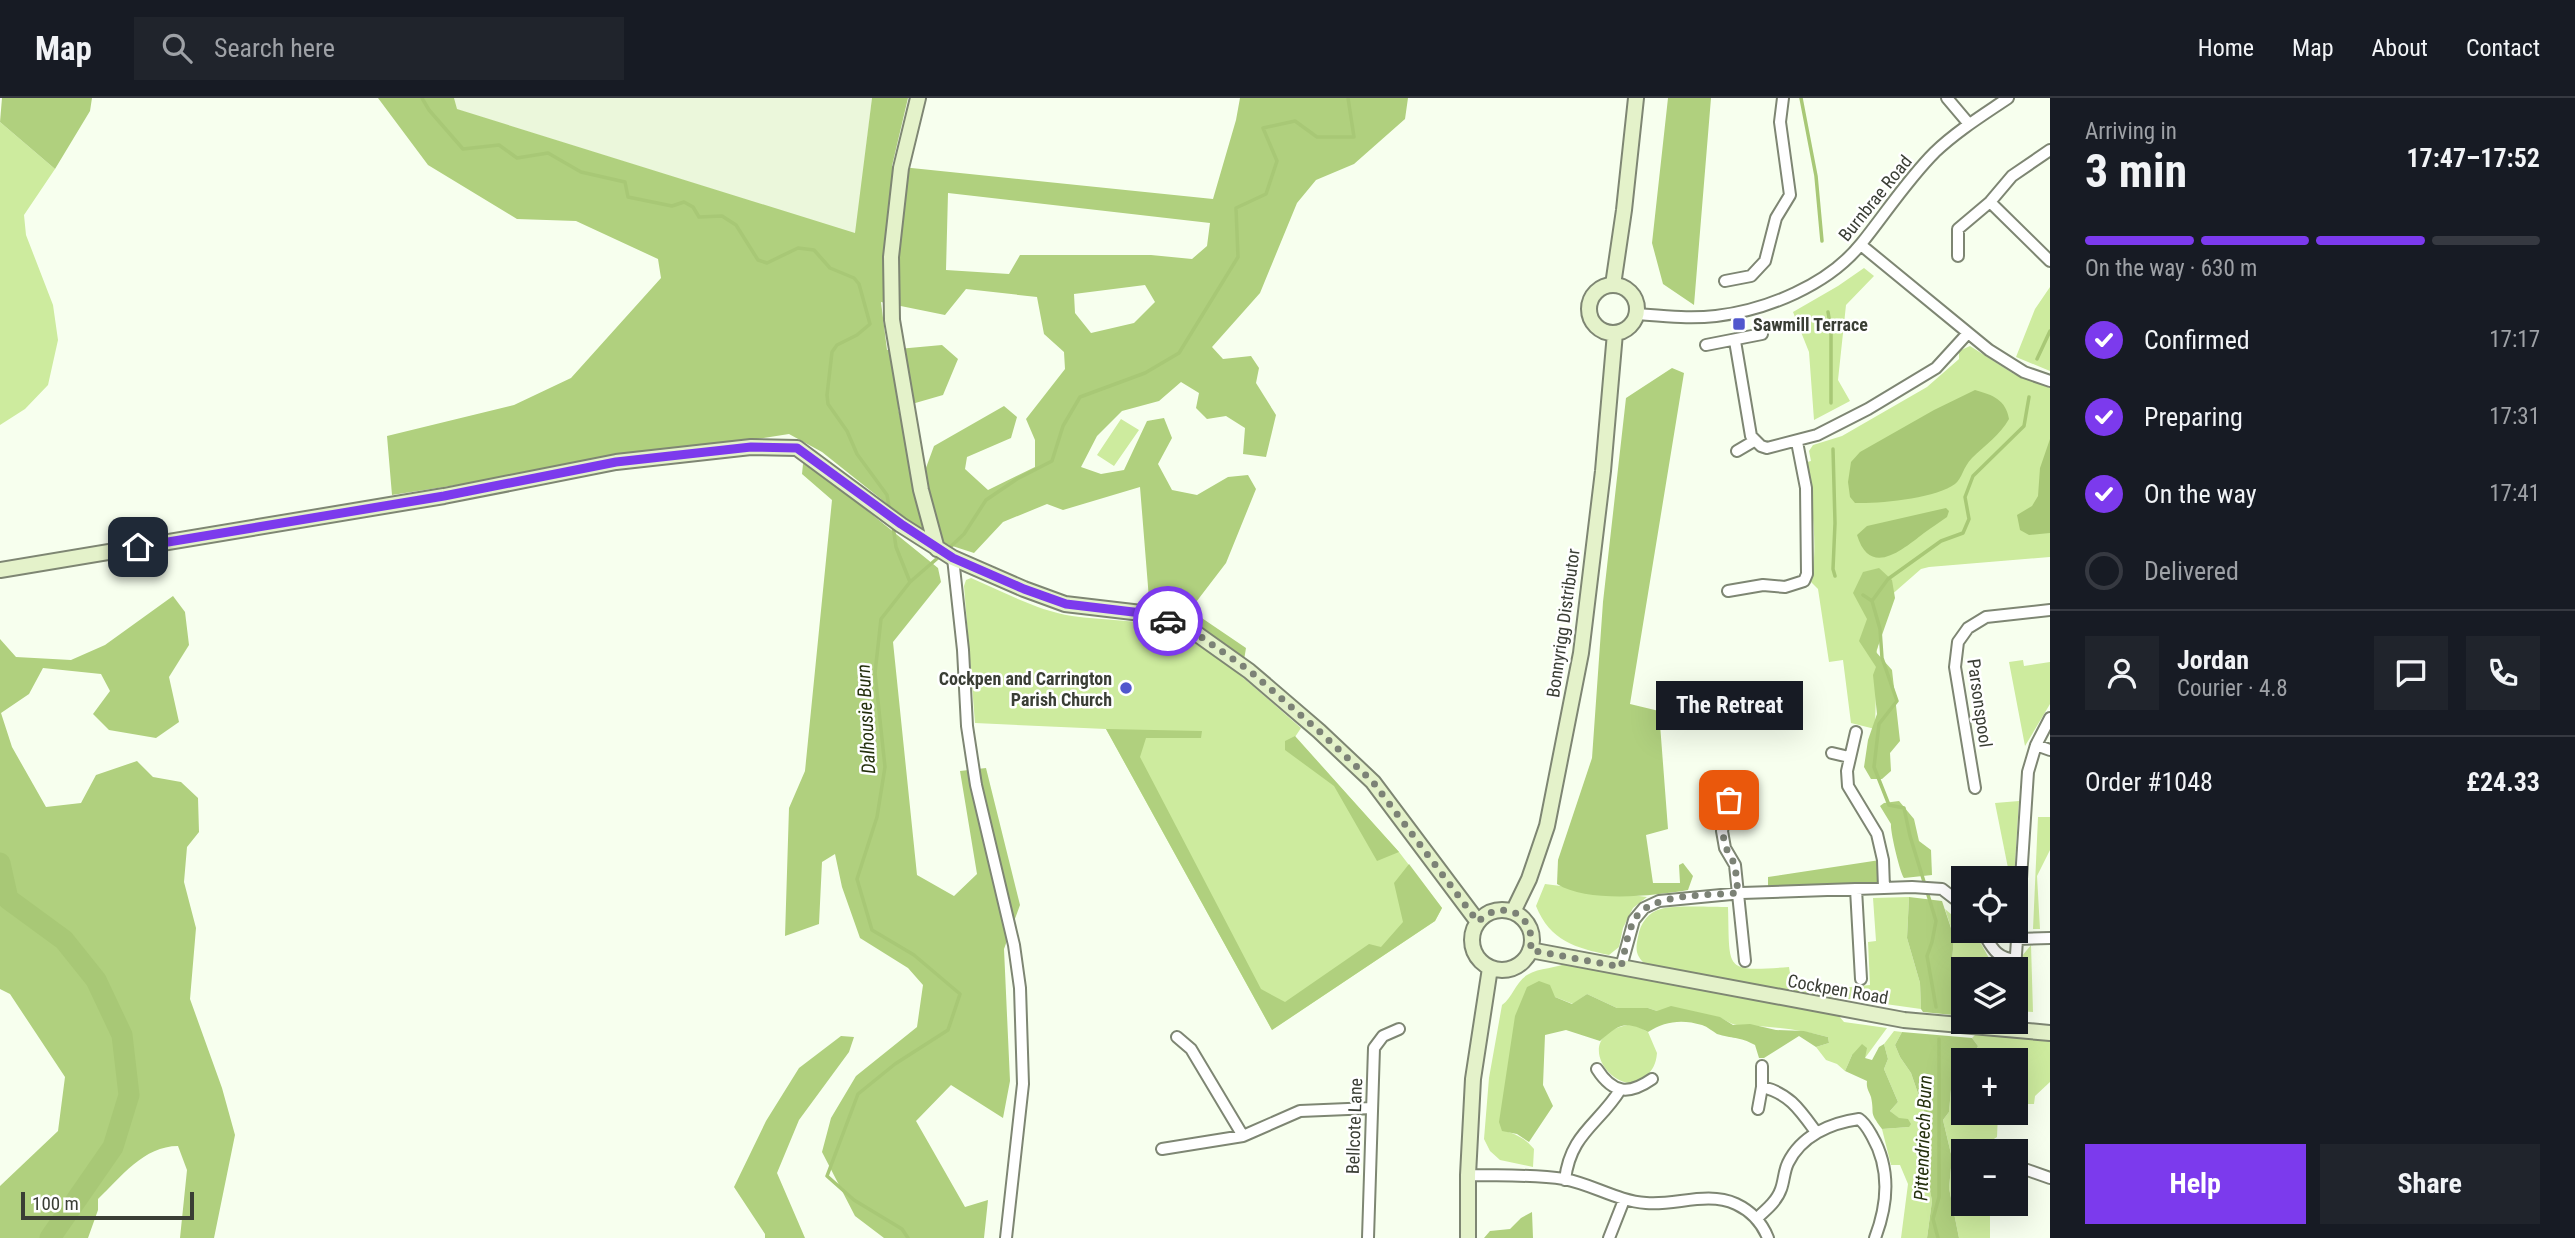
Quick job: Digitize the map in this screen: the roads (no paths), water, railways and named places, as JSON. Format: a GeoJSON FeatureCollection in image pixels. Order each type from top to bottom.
{"type":"FeatureCollection","features":[{"type":"Feature","properties":{"kind":"main road"},"geometry":{"type":"LineString","coordinates":[[918,98],[901,168],[891,257],[892,320],[922,490],[937,549]]}},
{"type":"Feature","properties":{"kind":"main road"},"geometry":{"type":"LineString","coordinates":[[1614,285],[1636,98]]}},
{"type":"Feature","properties":{"kind":"main road"},"geometry":{"type":"LineString","coordinates":[[1614,285],[1630,293],[1636,305],[1636,314],[1631,324],[1615,333],[1602,331],[1595,326],[1588,310],[1595,293],[1601,288],[1614,285]]}},
{"type":"Feature","properties":{"kind":"main road","name":"Bonnyrigg Distributor"},"geometry":{"type":"LineString","coordinates":[[1513,912],[1529,879],[1547,826],[1581,653],[1603,471],[1615,333]]}},
{"type":"Feature","properties":{"kind":"main road"},"geometry":{"type":"LineString","coordinates":[[5,569],[444,496],[616,462],[751,447],[797,448],[891,517],[953,558],[1066,604],[1150,614],[1197,634],[1250,671],[1373,782],[1478,922]]}},
{"type":"Feature","properties":{"kind":"main road"},"geometry":{"type":"LineString","coordinates":[[1494,911],[1513,912],[1521,917],[1530,930],[1532,942],[1524,960],[1514,968],[1490,968],[1477,957],[1473,948],[1472,939],[1478,922],[1494,911]]}},
{"type":"Feature","properties":{"kind":"main road","name":"Cockpen Road"},"geometry":{"type":"LineString","coordinates":[[1530,950],[1904,1020],[1951,1023]]}},
{"type":"Feature","properties":{"kind":"main road"},"geometry":{"type":"LineString","coordinates":[[1468,1238],[1473,1079],[1490,968]]}},
{"type":"Feature","properties":{"kind":"main road","name":"Cockpen Road"},"geometry":{"type":"LineString","coordinates":[[2028,1029],[2050,1033]]}},
{"type":"Feature","properties":{"kind":"street"},"geometry":{"type":"LineString","coordinates":[[1725,281],[1751,276],[1765,261],[1776,218],[1790,195],[1780,122],[1783,98]]}},
{"type":"Feature","properties":{"kind":"street"},"geometry":{"type":"LineString","coordinates":[[1947,98],[1969,124]]}},
{"type":"Feature","properties":{"kind":"street","name":"Burnbrae Road"},"geometry":{"type":"LineString","coordinates":[[1636,314],[1714,316],[1757,307],[1817,281],[1841,264],[1861,244],[1899,192],[1926,162],[1969,124],[2008,98]]}},
{"type":"Feature","properties":{"kind":"street"},"geometry":{"type":"LineString","coordinates":[[1958,256],[1958,229],[1990,202],[2012,176],[2050,150]]}},
{"type":"Feature","properties":{"kind":"street"},"geometry":{"type":"LineString","coordinates":[[1990,202],[2050,261]]}},
{"type":"Feature","properties":{"kind":"street"},"geometry":{"type":"LineString","coordinates":[[1861,244],[2008,364],[2050,381]]}},
{"type":"Feature","properties":{"kind":"street"},"geometry":{"type":"LineString","coordinates":[[1735,341],[1751,436],[1767,448],[1797,442],[1837,425],[1924,376],[1936,368],[1968,333]]}},
{"type":"Feature","properties":{"kind":"street"},"geometry":{"type":"LineString","coordinates":[[1706,345],[1762,334]]}},
{"type":"Feature","properties":{"kind":"street"},"geometry":{"type":"LineString","coordinates":[[1737,451],[1755,440]]}},
{"type":"Feature","properties":{"kind":"street"},"geometry":{"type":"LineString","coordinates":[[1728,591],[1763,585],[1795,585],[1804,581],[1807,574],[1806,488],[1797,442]]}},
{"type":"Feature","properties":{"kind":"street"},"geometry":{"type":"LineString","coordinates":[[953,558],[963,650],[967,726],[975,785],[1014,945],[1020,988],[1023,1084],[1006,1238]]}},
{"type":"Feature","properties":{"kind":"street","name":"Parsonspool"},"geometry":{"type":"LineString","coordinates":[[1975,788],[1955,667],[1958,642],[1968,628],[1986,617],[2050,610]]}},
{"type":"Feature","properties":{"kind":"street"},"geometry":{"type":"LineString","coordinates":[[2022,866],[2028,772],[2036,745],[2050,718]]}},
{"type":"Feature","properties":{"kind":"street"},"geometry":{"type":"LineString","coordinates":[[1856,732],[1849,757],[1848,786],[1877,834],[1883,860],[1884,888]]}},
{"type":"Feature","properties":{"kind":"street"},"geometry":{"type":"LineString","coordinates":[[2036,745],[2050,750]]}},
{"type":"Feature","properties":{"kind":"street"},"geometry":{"type":"LineString","coordinates":[[1832,753],[1849,757]]}},
{"type":"Feature","properties":{"kind":"street"},"geometry":{"type":"LineString","coordinates":[[1729,800],[1722,831],[1726,848],[1735,865],[1745,961]]}},
{"type":"Feature","properties":{"kind":"street"},"geometry":{"type":"LineString","coordinates":[[1621,967],[1634,920],[1644,908],[1659,901],[1738,893],[1912,887],[1932,887],[1951,895]]}},
{"type":"Feature","properties":{"kind":"street"},"geometry":{"type":"LineString","coordinates":[[1856,889],[1861,979]]}},
{"type":"Feature","properties":{"kind":"street"},"geometry":{"type":"LineString","coordinates":[[2028,939],[2050,938]]}},
{"type":"Feature","properties":{"kind":"street"},"geometry":{"type":"LineString","coordinates":[[1990,943],[2001,957]]}},
{"type":"Feature","properties":{"kind":"street","name":"Bellcote Lane"},"geometry":{"type":"LineString","coordinates":[[1368,1238],[1374,1048],[1383,1036],[1399,1029]]}},
{"type":"Feature","properties":{"kind":"street"},"geometry":{"type":"LineString","coordinates":[[1177,1037],[1191,1049],[1243,1136]]}},
{"type":"Feature","properties":{"kind":"street"},"geometry":{"type":"LineString","coordinates":[[1758,1110],[1762,1066]]}},
{"type":"Feature","properties":{"kind":"street"},"geometry":{"type":"LineString","coordinates":[[1597,1069],[1602,1077],[1620,1090],[1639,1088],[1652,1079]]}},
{"type":"Feature","properties":{"kind":"street"},"geometry":{"type":"LineString","coordinates":[[1762,1087],[1777,1090],[1788,1097],[1816,1132]]}},
{"type":"Feature","properties":{"kind":"street"},"geometry":{"type":"LineString","coordinates":[[1565,1180],[1573,1148],[1583,1133],[1609,1108],[1620,1090]]}},
{"type":"Feature","properties":{"kind":"street"},"geometry":{"type":"LineString","coordinates":[[1162,1149],[1243,1136],[1300,1111],[1372,1108]]}},
{"type":"Feature","properties":{"kind":"street"},"geometry":{"type":"LineString","coordinates":[[1757,1219],[1777,1198],[1790,1159],[1816,1132],[1859,1119],[1877,1145],[1886,1172],[1884,1215],[1875,1238]]}},
{"type":"Feature","properties":{"kind":"street"},"geometry":{"type":"LineString","coordinates":[[2028,1170],[2050,1178]]}},
{"type":"Feature","properties":{"kind":"street"},"geometry":{"type":"LineString","coordinates":[[1468,1175],[1565,1180],[1624,1200],[1648,1204],[1718,1199],[1736,1204],[1757,1219],[1768,1238]]}},
{"type":"Feature","properties":{"kind":"street"},"geometry":{"type":"LineString","coordinates":[[1609,1238],[1624,1200]]}},
{"type":"Feature","properties":{"kind":"waterway"},"geometry":{"type":"LineString","coordinates":[[422,98],[463,149],[499,145],[517,158],[548,153],[581,172],[625,182],[628,197],[672,206],[684,202],[693,207],[699,217],[722,216],[736,225],[758,260],[767,263],[798,248],[814,250],[830,268],[854,278],[859,284],[870,324],[857,335],[837,345],[832,352],[828,404],[847,431],[857,454],[887,495],[890,512]]}},
{"type":"Feature","properties":{"kind":"waterway","name":"Dalhousie Burn"},"geometry":{"type":"LineString","coordinates":[[946,551],[964,534],[986,500],[1017,479],[1052,461],[1063,426],[1080,397],[1145,373],[1179,353],[1238,257],[1236,208],[1266,194],[1277,161],[1263,128],[1295,121],[1317,137],[1354,137],[1348,98]]}},
{"type":"Feature","properties":{"kind":"waterway"},"geometry":{"type":"LineString","coordinates":[[1801,98],[1816,176],[1822,241]]}},
{"type":"Feature","properties":{"kind":"waterway"},"geometry":{"type":"LineString","coordinates":[[1828,312],[1831,330],[1831,403]]}},
{"type":"Feature","properties":{"kind":"waterway","name":"Pittendriech Burn"},"geometry":{"type":"LineString","coordinates":[[2037,359],[2050,331]]}},
{"type":"Feature","properties":{"kind":"waterway","name":"Pittendriech Burn"},"geometry":{"type":"LineString","coordinates":[[1936,1007],[1927,956],[1936,921],[1904,808],[1889,805],[1874,767],[1879,724],[1897,701],[1882,658],[1880,629],[1872,601],[1888,579],[1941,541],[1963,533],[1969,519],[1965,497],[1973,476],[2024,426],[2029,397]]}},
{"type":"Feature","properties":{"kind":"waterway"},"geometry":{"type":"LineString","coordinates":[[1833,449],[1835,576]]}},
{"type":"Feature","properties":{"kind":"waterway"},"geometry":{"type":"LineString","coordinates":[[893,526],[896,547],[910,582]]}},
{"type":"Feature","properties":{"kind":"waterway","name":"Dalhousie Burn"},"geometry":{"type":"LineString","coordinates":[[908,1238],[902,1229],[854,1200],[827,1176],[858,1094],[895,1064],[948,1030],[960,994],[914,955],[872,930],[857,879],[877,817],[885,767],[875,673],[881,619],[910,582],[940,556]]}},
{"type":"Feature","properties":{"kind":"waterway"},"geometry":{"type":"LineString","coordinates":[[1863,595],[1872,601]]}},
{"type":"Feature","properties":{"kind":"waterway"},"geometry":{"type":"LineString","coordinates":[[0,863],[8,899],[64,940],[96,980],[122,1035],[129,1095],[113,1147],[50,1238]]}},
{"type":"Feature","properties":{"kind":"waterway","name":"Pittendriech Burn"},"geometry":{"type":"LineString","coordinates":[[1938,1238],[1933,1219],[1939,1197],[1939,1039]]}},
{"type":"Feature","properties":{"kind":"place","name":"Sawmill Terrace"},"geometry":{"type":"Point","coordinates":[1739,324]}},
{"type":"Feature","properties":{"kind":"place","name":"Cockpen and Carrington Parish Church"},"geometry":{"type":"Point","coordinates":[1126,688]}},
{"type":"Feature","properties":{"kind":"place","name":"The Retreat"},"geometry":{"type":"Point","coordinates":[1729,800]}}]}
